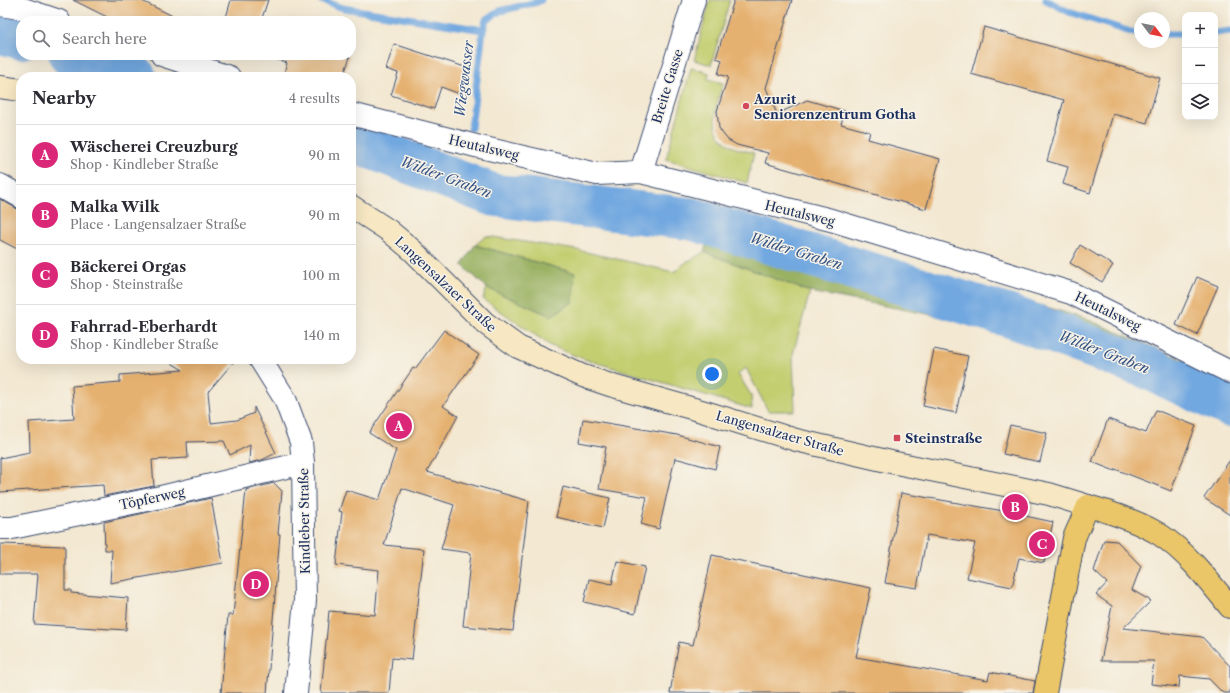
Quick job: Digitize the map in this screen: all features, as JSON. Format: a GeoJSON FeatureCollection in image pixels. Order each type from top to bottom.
{"type":"FeatureCollection","features":[{"type":"Feature","properties":{"kind":"main road","name":"Langensalzaer Straße"},"geometry":{"type":"LineString","coordinates":[[1088,506],[1113,513],[1160,535],[1176,547],[1191,562],[1230,607]]}},
{"type":"Feature","properties":{"kind":"main road"},"geometry":{"type":"LineString","coordinates":[[1045,693],[1074,538],[1088,506]]}},
{"type":"Feature","properties":{"kind":"street","name":"Breite Gasse"},"geometry":{"type":"LineString","coordinates":[[641,172],[694,0]]}},
{"type":"Feature","properties":{"kind":"street"},"geometry":{"type":"LineString","coordinates":[[0,5],[20,8],[44,16]]}},
{"type":"Feature","properties":{"kind":"street"},"geometry":{"type":"LineString","coordinates":[[177,60],[213,72]]}},
{"type":"Feature","properties":{"kind":"street"},"geometry":{"type":"LineString","coordinates":[[0,87],[16,89]]}},
{"type":"Feature","properties":{"kind":"street","name":"Heutalsweg"},"geometry":{"type":"LineString","coordinates":[[356,115],[476,146],[598,174],[641,172],[831,220],[1071,293],[1230,372]]}},
{"type":"Feature","properties":{"kind":"street"},"geometry":{"type":"LineString","coordinates":[[0,185],[16,194]]}},
{"type":"Feature","properties":{"kind":"street","name":"Langensalzaer Straße"},"geometry":{"type":"LineString","coordinates":[[356,209],[388,230],[412,250],[485,323],[518,347],[583,376],[796,440],[891,462],[1049,494],[1088,506]]}},
{"type":"Feature","properties":{"kind":"street","name":"Kindleber Straße"},"geometry":{"type":"LineString","coordinates":[[263,364],[285,399],[301,442],[303,463],[305,600],[296,693]]}},
{"type":"Feature","properties":{"kind":"street","name":"Töpferweg"},"geometry":{"type":"LineString","coordinates":[[0,528],[12,528],[162,497],[303,463]]}},
{"type":"Feature","properties":{"kind":"green space"},"geometry":{"type":"Polygon","coordinates":[[[710,0],[730,0],[711,65],[694,60],[710,0]]]}},
{"type":"Feature","properties":{"kind":"green space"},"geometry":{"type":"Polygon","coordinates":[[[691,68],[709,73],[708,79],[723,83],[716,111],[716,128],[720,136],[726,142],[736,148],[754,153],[747,183],[666,159],[691,68]]]}},
{"type":"Feature","properties":{"kind":"green space"},"geometry":{"type":"Polygon","coordinates":[[[717,211],[1084,318],[1200,367],[1230,383],[1230,420],[1150,383],[1018,331],[810,292],[704,252],[717,211]]]}},
{"type":"Feature","properties":{"kind":"green space"},"geometry":{"type":"Polygon","coordinates":[[[486,236],[577,250],[674,272],[685,263],[704,252],[810,292],[793,354],[795,411],[768,411],[746,368],[738,374],[751,395],[752,409],[584,359],[551,346],[483,299],[487,288],[551,316],[575,273],[475,245],[486,236]]]}},
{"type":"Feature","properties":{"kind":"green space"},"geometry":{"type":"Polygon","coordinates":[[[475,245],[575,273],[573,302],[551,316],[487,288],[462,265],[475,245]]]}},
{"type":"Feature","properties":{"kind":"building"},"geometry":{"type":"Polygon","coordinates":[[[73,0],[140,0],[173,16],[105,16],[73,0]]]}},
{"type":"Feature","properties":{"kind":"building"},"geometry":{"type":"Polygon","coordinates":[[[231,0],[268,0],[263,16],[226,16],[231,0]]]}},
{"type":"Feature","properties":{"kind":"building","name":"Azurit Seniorenzentrum Gotha"},"geometry":{"type":"Polygon","coordinates":[[[734,0],[792,0],[766,88],[777,114],[807,100],[845,111],[841,124],[870,132],[868,139],[940,159],[926,209],[765,163],[768,153],[737,145],[728,140],[719,128],[717,111],[728,77],[718,74],[722,60],[716,58],[734,0]]]}},
{"type":"Feature","properties":{"kind":"building"},"geometry":{"type":"Polygon","coordinates":[[[984,27],[1160,78],[1147,123],[1113,114],[1090,193],[1063,184],[1068,167],[1047,161],[1064,100],[971,74],[984,27]]]}},
{"type":"Feature","properties":{"kind":"building"},"geometry":{"type":"Polygon","coordinates":[[[394,44],[468,68],[460,94],[441,87],[434,109],[391,95],[398,73],[386,69],[394,44]]]}},
{"type":"Feature","properties":{"kind":"building"},"geometry":{"type":"Polygon","coordinates":[[[278,60],[349,60],[345,72],[284,72],[287,63],[278,60]]]}},
{"type":"Feature","properties":{"kind":"building"},"geometry":{"type":"Polygon","coordinates":[[[0,199],[16,208],[16,248],[0,240],[0,199]]]}},
{"type":"Feature","properties":{"kind":"building"},"geometry":{"type":"Polygon","coordinates":[[[1080,245],[1113,265],[1102,282],[1070,263],[1080,245]]]}},
{"type":"Feature","properties":{"kind":"building"},"geometry":{"type":"Polygon","coordinates":[[[1197,277],[1218,286],[1197,335],[1176,325],[1197,277]]]}},
{"type":"Feature","properties":{"kind":"building"},"geometry":{"type":"Polygon","coordinates":[[[444,330],[479,355],[443,406],[458,416],[427,472],[529,501],[513,631],[463,626],[471,553],[441,549],[454,505],[402,488],[384,545],[424,549],[412,660],[392,658],[389,693],[321,693],[329,611],[375,615],[379,570],[336,565],[342,512],[339,511],[346,490],[379,500],[396,450],[369,433],[413,368],[415,369],[444,330]]]}},
{"type":"Feature","properties":{"kind":"building"},"geometry":{"type":"Polygon","coordinates":[[[934,349],[968,356],[956,413],[923,406],[934,349]]]}},
{"type":"Feature","properties":{"kind":"building"},"geometry":{"type":"Polygon","coordinates":[[[173,364],[232,364],[208,392],[211,423],[237,420],[254,413],[254,407],[276,453],[262,460],[249,463],[250,445],[230,455],[224,441],[187,442],[188,458],[152,460],[154,486],[104,496],[103,485],[0,492],[0,458],[30,452],[29,422],[74,419],[72,386],[120,382],[120,375],[183,370],[173,364]]]}},
{"type":"Feature","properties":{"kind":"building"},"geometry":{"type":"Polygon","coordinates":[[[1156,410],[1196,426],[1171,491],[1115,469],[1115,471],[1092,462],[1108,419],[1146,433],[1156,410]]]}},
{"type":"Feature","properties":{"kind":"building"},"geometry":{"type":"Polygon","coordinates":[[[583,419],[677,435],[720,447],[715,469],[675,458],[659,529],[641,524],[647,497],[599,489],[606,447],[579,442],[583,419]]]}},
{"type":"Feature","properties":{"kind":"building"},"geometry":{"type":"Polygon","coordinates":[[[1010,425],[1047,433],[1040,462],[1003,454],[1010,425]]]}},
{"type":"Feature","properties":{"kind":"building"},"geometry":{"type":"Polygon","coordinates":[[[1230,460],[1230,515],[1204,498],[1230,460]]]}},
{"type":"Feature","properties":{"kind":"building"},"geometry":{"type":"Polygon","coordinates":[[[274,483],[282,491],[267,693],[221,693],[228,615],[233,615],[246,490],[274,483]]]}},
{"type":"Feature","properties":{"kind":"building"},"geometry":{"type":"Polygon","coordinates":[[[563,487],[610,498],[603,528],[556,517],[563,487]]]}},
{"type":"Feature","properties":{"kind":"building"},"geometry":{"type":"Polygon","coordinates":[[[901,493],[998,510],[1053,522],[1044,563],[1019,558],[1012,587],[967,578],[975,543],[927,535],[917,588],[885,583],[901,493]]]}},
{"type":"Feature","properties":{"kind":"building"},"geometry":{"type":"Polygon","coordinates":[[[211,498],[223,563],[110,583],[112,550],[105,550],[104,522],[211,498]]]}},
{"type":"Feature","properties":{"kind":"building"},"geometry":{"type":"Polygon","coordinates":[[[1104,540],[1117,541],[1141,566],[1132,590],[1151,601],[1123,628],[1202,637],[1230,666],[1230,693],[1223,693],[1209,679],[1180,676],[1179,687],[1151,684],[1154,661],[1101,661],[1112,606],[1096,595],[1107,583],[1094,571],[1104,540]]]}},
{"type":"Feature","properties":{"kind":"building"},"geometry":{"type":"Polygon","coordinates":[[[0,544],[65,546],[65,590],[71,590],[71,593],[128,598],[126,630],[34,624],[38,574],[0,574],[0,544]]]}},
{"type":"Feature","properties":{"kind":"building"},"geometry":{"type":"Polygon","coordinates":[[[712,555],[871,588],[856,657],[988,680],[990,672],[1035,681],[1033,693],[670,693],[679,642],[693,645],[712,555]]]}},
{"type":"Feature","properties":{"kind":"building"},"geometry":{"type":"Polygon","coordinates":[[[617,561],[645,567],[635,614],[584,602],[589,579],[612,584],[617,561]]]}},
{"type":"Feature","properties":{"kind":"waterway","name":"Wiegwasser"},"geometry":{"type":"LineString","coordinates":[[321,0],[343,8],[483,30],[471,128]]}},
{"type":"Feature","properties":{"kind":"waterway"},"geometry":{"type":"LineString","coordinates":[[483,30],[486,20],[500,11],[541,0]]}},
{"type":"Feature","properties":{"kind":"waterway"},"geometry":{"type":"LineString","coordinates":[[1046,0],[1069,12],[1134,33]]}},
{"type":"Feature","properties":{"kind":"waterway"},"geometry":{"type":"LineString","coordinates":[[1218,33],[1230,31]]}},
{"type":"Feature","properties":{"kind":"waterway","name":"Wilder Graben"},"geometry":{"type":"LineString","coordinates":[[0,32],[16,37]]}},
{"type":"Feature","properties":{"kind":"waterway"},"geometry":{"type":"LineString","coordinates":[[1170,34],[1182,34]]}},
{"type":"Feature","properties":{"kind":"waterway","name":"Wilder Graben"},"geometry":{"type":"LineString","coordinates":[[85,60],[120,72]]}},
{"type":"Feature","properties":{"kind":"waterway","name":"Wilder Graben"},"geometry":{"type":"LineString","coordinates":[[356,143],[493,195],[692,219],[1015,318],[1148,368],[1230,406]]}},
{"type":"Feature","properties":{"kind":"place","name":"Azurit Seniorenzentrum Gotha"},"geometry":{"type":"Point","coordinates":[746,106]}},
{"type":"Feature","properties":{"kind":"place","name":"Wäscherei Creuzburg"},"geometry":{"type":"Point","coordinates":[399,426]}},
{"type":"Feature","properties":{"kind":"place","name":"Steinstraße"},"geometry":{"type":"Point","coordinates":[897,438]}},
{"type":"Feature","properties":{"kind":"place","name":"Malka Wilk"},"geometry":{"type":"Point","coordinates":[1015,507]}},
{"type":"Feature","properties":{"kind":"place","name":"Bäckerei Orgas"},"geometry":{"type":"Point","coordinates":[1042,544]}},
{"type":"Feature","properties":{"kind":"place","name":"Fahrrad-Eberhardt"},"geometry":{"type":"Point","coordinates":[256,584]}}]}
